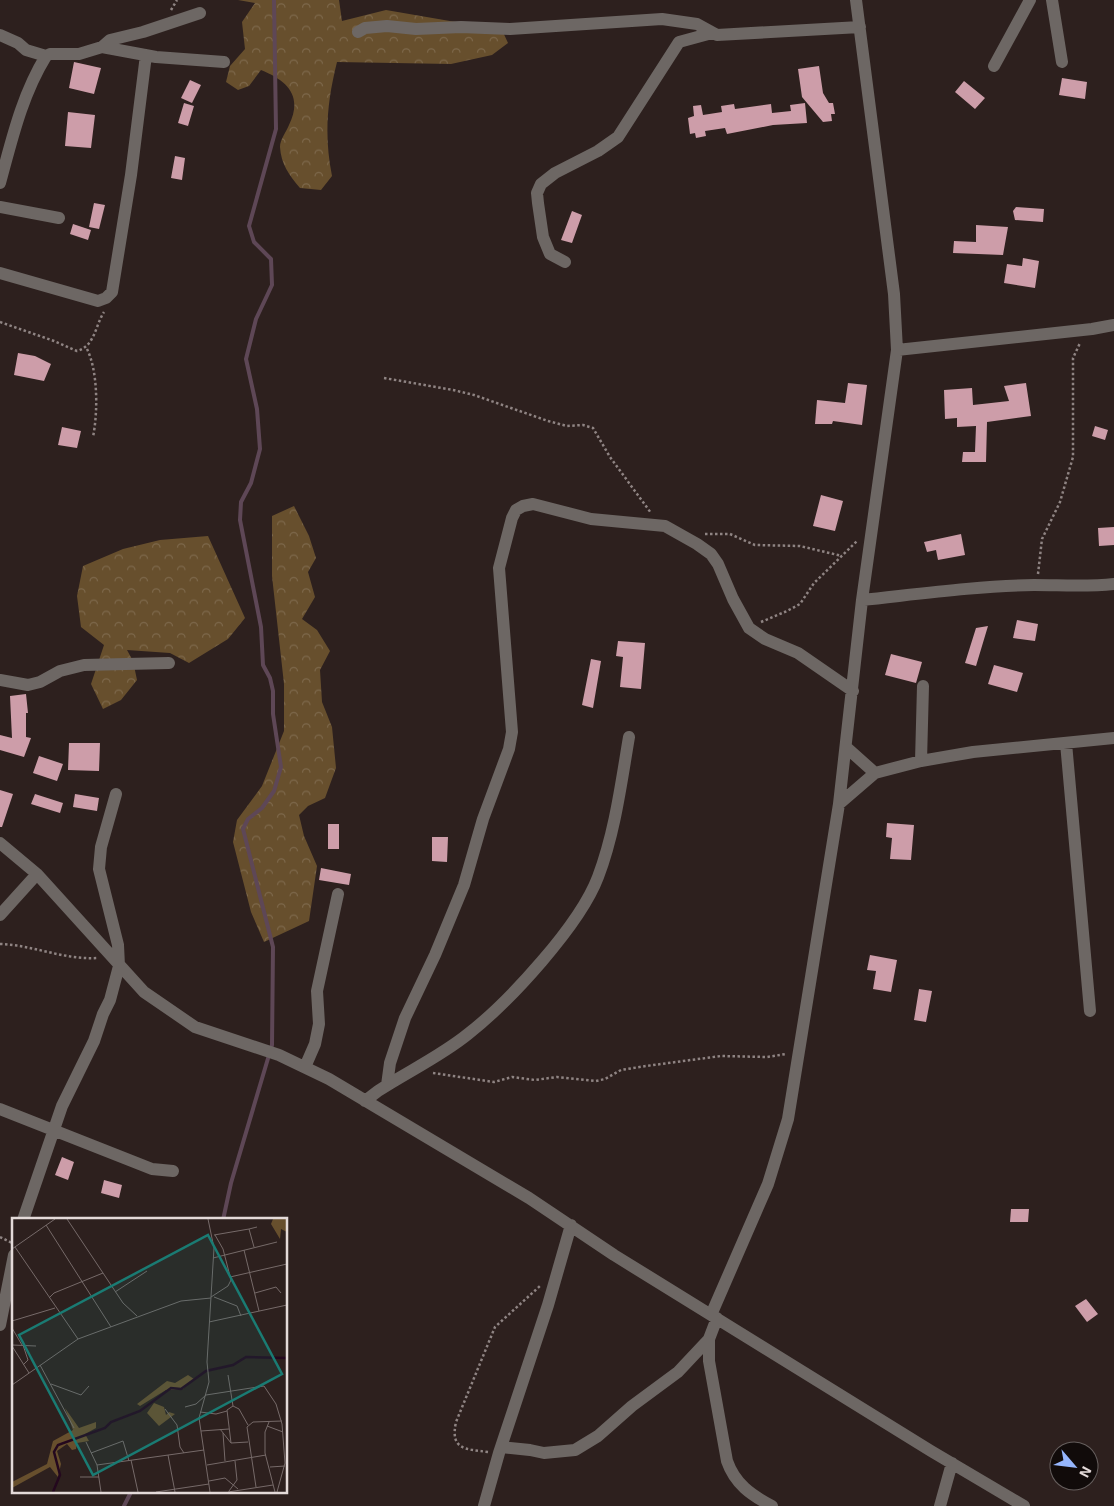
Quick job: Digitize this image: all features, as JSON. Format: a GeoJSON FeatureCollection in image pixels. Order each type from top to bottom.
{"type":"FeatureCollection","features":[{"type":"Feature","properties":{"kind":"street"},"geometry":{"type":"LineString","coordinates":[[772,1506],[755,1498],[742,1487],[731,1472],[726,1461],[709,1361],[709,1340],[714,1316],[765,1192],[781,1148],[788,1119],[839,804],[862,600],[896,350],[894,294],[856,0]]}},
{"type":"Feature","properties":{"kind":"street"},"geometry":{"type":"LineString","coordinates":[[994,66],[1030,0]]}},
{"type":"Feature","properties":{"kind":"street"},"geometry":{"type":"LineString","coordinates":[[1052,0],[1062,62]]}},
{"type":"Feature","properties":{"kind":"street"},"geometry":{"type":"LineString","coordinates":[[0,35],[18,43],[26,50],[46,56],[50,54],[79,54],[102,47],[116,38],[143,32],[200,13]]}},
{"type":"Feature","properties":{"kind":"street"},"geometry":{"type":"LineString","coordinates":[[358,32],[365,28],[388,26],[416,29],[461,27],[518,29],[662,19],[697,24],[717,35],[860,27]]}},
{"type":"Feature","properties":{"kind":"street"},"geometry":{"type":"LineString","coordinates":[[565,262],[550,254],[543,237],[537,193],[541,184],[555,173],[598,151],[618,137],[679,42],[712,33]]}},
{"type":"Feature","properties":{"kind":"street"},"geometry":{"type":"LineString","coordinates":[[102,47],[146,55],[224,62]]}},
{"type":"Feature","properties":{"kind":"street"},"geometry":{"type":"LineString","coordinates":[[0,273],[98,301],[106,298],[112,292],[146,55]]}},
{"type":"Feature","properties":{"kind":"street"},"geometry":{"type":"LineString","coordinates":[[0,183],[21,110],[46,56]]}},
{"type":"Feature","properties":{"kind":"street"},"geometry":{"type":"LineString","coordinates":[[0,207],[59,218]]}},
{"type":"Feature","properties":{"kind":"street"},"geometry":{"type":"LineString","coordinates":[[896,350],[1114,325]]}},
{"type":"Feature","properties":{"kind":"street"},"geometry":{"type":"LineString","coordinates":[[387,1085],[390,1063],[405,1018],[435,955],[464,885],[483,819],[509,749],[512,732],[499,584],[502,552],[516,510],[533,504],[591,519],[659,524],[683,536],[711,554],[718,564],[733,599],[749,628],[765,639],[798,653],[853,692]]}},
{"type":"Feature","properties":{"kind":"street"},"geometry":{"type":"LineString","coordinates":[[862,600],[1034,585],[1086,587],[1114,584]]}},
{"type":"Feature","properties":{"kind":"street"},"geometry":{"type":"LineString","coordinates":[[0,680],[28,685],[40,682],[60,671],[84,665],[169,663]]}},
{"type":"Feature","properties":{"kind":"street"},"geometry":{"type":"LineString","coordinates":[[921,761],[923,686]]}},
{"type":"Feature","properties":{"kind":"street"},"geometry":{"type":"LineString","coordinates":[[366,1102],[387,1085],[468,1035],[496,1009],[576,920],[598,879],[612,830],[629,737]]}},
{"type":"Feature","properties":{"kind":"street"},"geometry":{"type":"LineString","coordinates":[[839,804],[875,773],[921,761],[973,752],[1114,738]]}},
{"type":"Feature","properties":{"kind":"street"},"geometry":{"type":"LineString","coordinates":[[1066,743],[1090,1011]]}},
{"type":"Feature","properties":{"kind":"street"},"geometry":{"type":"LineString","coordinates":[[846,748],[875,773]]}},
{"type":"Feature","properties":{"kind":"street"},"geometry":{"type":"LineString","coordinates":[[24,1218],[62,1106],[94,1042],[110,1000],[118,945],[98,869],[101,846],[116,794]]}},
{"type":"Feature","properties":{"kind":"street"},"geometry":{"type":"LineString","coordinates":[[0,843],[37,874],[144,992],[194,1027],[279,1055],[329,1079],[529,1198],[714,1316],[1024,1506]]}},
{"type":"Feature","properties":{"kind":"street"},"geometry":{"type":"LineString","coordinates":[[0,916],[37,874]]}},
{"type":"Feature","properties":{"kind":"street"},"geometry":{"type":"LineString","coordinates":[[305,1067],[315,1044],[319,1024],[317,991],[338,894]]}},
{"type":"Feature","properties":{"kind":"street"},"geometry":{"type":"LineString","coordinates":[[0,1109],[152,1169],[173,1171]]}},
{"type":"Feature","properties":{"kind":"street"},"geometry":{"type":"LineString","coordinates":[[484,1506],[500,1450],[548,1305],[571,1225]]}},
{"type":"Feature","properties":{"kind":"street"},"geometry":{"type":"LineString","coordinates":[[0,1325],[12,1265]]}},
{"type":"Feature","properties":{"kind":"street"},"geometry":{"type":"LineString","coordinates":[[500,1450],[530,1450],[544,1453],[575,1450],[598,1436],[632,1406],[678,1372],[709,1340]]}},
{"type":"Feature","properties":{"kind":"street"},"geometry":{"type":"LineString","coordinates":[[940,1506],[952,1463]]}},
{"type":"Feature","properties":{"kind":"path"},"geometry":{"type":"LineString","coordinates":[[93,437],[95,427],[95,374],[87,348],[107,306],[106,298]]}},
{"type":"Feature","properties":{"kind":"path"},"geometry":{"type":"LineString","coordinates":[[0,322],[54,341],[71,350],[77,351],[87,348]]}},
{"type":"Feature","properties":{"kind":"path"},"geometry":{"type":"LineString","coordinates":[[1034,585],[1039,569],[1042,539],[1060,502],[1073,457],[1072,396],[1075,350],[1084,335],[1092,329]]}},
{"type":"Feature","properties":{"kind":"path"},"geometry":{"type":"LineString","coordinates":[[384,378],[474,395],[548,421],[567,426],[583,425],[593,428],[610,457],[659,524]]}},
{"type":"Feature","properties":{"kind":"path"},"geometry":{"type":"LineString","coordinates":[[749,628],[800,604],[814,583],[873,525]]}},
{"type":"Feature","properties":{"kind":"path"},"geometry":{"type":"LineString","coordinates":[[683,536],[716,532],[730,534],[755,545],[800,546],[842,556]]}},
{"type":"Feature","properties":{"kind":"path"},"geometry":{"type":"LineString","coordinates":[[0,944],[115,962]]}},
{"type":"Feature","properties":{"kind":"path"},"geometry":{"type":"LineString","coordinates":[[417,1066],[441,1076],[494,1082],[512,1077],[536,1080],[557,1077],[596,1081],[605,1079],[621,1070],[646,1066],[721,1056],[781,1055],[789,1053],[801,1040]]}},
{"type":"Feature","properties":{"kind":"path"},"geometry":{"type":"LineString","coordinates":[[0,1237],[12,1243]]}},
{"type":"Feature","properties":{"kind":"path"},"geometry":{"type":"LineString","coordinates":[[500,1450],[469,1450],[462,1447],[455,1442],[453,1435],[456,1422],[496,1327],[541,1284]]}},
{"type":"Feature","properties":{"kind":"green space"},"geometry":{"type":"Polygon","coordinates":[[[238,0],[339,0],[342,21],[386,10],[502,30],[508,43],[492,55],[451,64],[337,62],[329,105],[327,133],[332,176],[321,190],[300,188],[286,169],[280,147],[293,115],[293,98],[290,91],[279,79],[261,70],[249,86],[238,90],[226,82],[230,66],[245,49],[242,22],[255,3],[238,0]]]}},
{"type":"Feature","properties":{"kind":"green space"},"geometry":{"type":"Polygon","coordinates":[[[294,506],[309,536],[316,558],[308,572],[315,597],[302,619],[317,630],[330,651],[320,670],[322,702],[332,727],[336,768],[325,798],[308,806],[299,815],[304,836],[317,866],[309,921],[264,942],[251,912],[233,842],[237,820],[262,786],[284,731],[284,684],[272,576],[272,516],[294,506]]]}},
{"type":"Feature","properties":{"kind":"green space"},"geometry":{"type":"Polygon","coordinates":[[[208,536],[245,618],[228,639],[189,663],[170,653],[127,650],[133,661],[137,680],[121,700],[103,709],[91,684],[104,645],[81,627],[77,596],[83,566],[123,549],[160,540],[208,536]]]}},
{"type":"Feature","properties":{"kind":"building"},"geometry":{"type":"Polygon","coordinates":[[[74,62],[101,68],[94,94],[69,88],[74,62]]]}},
{"type":"Feature","properties":{"kind":"building"},"geometry":{"type":"Polygon","coordinates":[[[819,66],[823,93],[829,103],[833,103],[835,114],[831,114],[832,121],[823,122],[802,97],[798,69],[819,66]]]}},
{"type":"Feature","properties":{"kind":"building"},"geometry":{"type":"Polygon","coordinates":[[[1062,78],[1087,82],[1085,99],[1059,95],[1062,78]]]}},
{"type":"Feature","properties":{"kind":"building"},"geometry":{"type":"Polygon","coordinates":[[[190,80],[201,85],[192,103],[181,98],[190,80]]]}},
{"type":"Feature","properties":{"kind":"building"},"geometry":{"type":"Polygon","coordinates":[[[964,81],[985,98],[975,109],[955,92],[964,81]]]}},
{"type":"Feature","properties":{"kind":"building"},"geometry":{"type":"Polygon","coordinates":[[[184,103],[194,106],[188,126],[178,123],[184,103]]]}},
{"type":"Feature","properties":{"kind":"building"},"geometry":{"type":"Polygon","coordinates":[[[805,103],[807,123],[773,125],[727,134],[725,128],[705,131],[706,136],[696,138],[695,133],[690,134],[688,118],[694,116],[693,106],[701,105],[703,115],[722,112],[721,106],[734,104],[735,109],[771,104],[772,113],[791,111],[790,105],[805,103]]]}},
{"type":"Feature","properties":{"kind":"building"},"geometry":{"type":"Polygon","coordinates":[[[68,112],[95,115],[91,148],[65,146],[68,112]]]}},
{"type":"Feature","properties":{"kind":"building"},"geometry":{"type":"Polygon","coordinates":[[[175,156],[185,158],[182,180],[171,178],[175,156]]]}},
{"type":"Feature","properties":{"kind":"building"},"geometry":{"type":"Polygon","coordinates":[[[94,203],[105,205],[99,229],[89,227],[94,203]]]}},
{"type":"Feature","properties":{"kind":"building"},"geometry":{"type":"Polygon","coordinates":[[[1016,207],[1044,209],[1043,222],[1015,220],[1013,211],[1016,207]]]}},
{"type":"Feature","properties":{"kind":"building"},"geometry":{"type":"Polygon","coordinates":[[[572,211],[582,215],[572,243],[561,240],[572,211]]]}},
{"type":"Feature","properties":{"kind":"building"},"geometry":{"type":"Polygon","coordinates":[[[73,224],[91,230],[88,240],[70,234],[73,224]]]}},
{"type":"Feature","properties":{"kind":"building"},"geometry":{"type":"Polygon","coordinates":[[[976,225],[1008,227],[1003,255],[953,253],[954,241],[976,242],[976,225]]]}},
{"type":"Feature","properties":{"kind":"building"},"geometry":{"type":"Polygon","coordinates":[[[1023,258],[1039,261],[1035,288],[1004,283],[1007,264],[1022,266],[1023,258]]]}},
{"type":"Feature","properties":{"kind":"building"},"geometry":{"type":"Polygon","coordinates":[[[18,353],[35,356],[51,364],[44,381],[14,375],[18,353]]]}},
{"type":"Feature","properties":{"kind":"building"},"geometry":{"type":"Polygon","coordinates":[[[848,383],[867,385],[862,425],[833,421],[832,424],[815,424],[817,400],[845,403],[848,383]]]}},
{"type":"Feature","properties":{"kind":"building"},"geometry":{"type":"Polygon","coordinates":[[[1026,383],[1031,416],[987,422],[986,462],[962,462],[963,452],[975,452],[976,426],[957,427],[957,418],[945,419],[944,390],[972,388],[973,405],[1009,401],[1004,386],[1026,383]]]}},
{"type":"Feature","properties":{"kind":"building"},"geometry":{"type":"Polygon","coordinates":[[[1095,426],[1108,430],[1105,440],[1092,436],[1095,426]]]}},
{"type":"Feature","properties":{"kind":"building"},"geometry":{"type":"Polygon","coordinates":[[[62,427],[81,431],[77,448],[58,445],[62,427]]]}},
{"type":"Feature","properties":{"kind":"building"},"geometry":{"type":"Polygon","coordinates":[[[821,495],[843,501],[835,531],[813,526],[821,495]]]}},
{"type":"Feature","properties":{"kind":"building"},"geometry":{"type":"Polygon","coordinates":[[[1114,527],[1114,545],[1099,546],[1098,528],[1114,527]]]}},
{"type":"Feature","properties":{"kind":"building"},"geometry":{"type":"Polygon","coordinates":[[[961,534],[965,555],[938,560],[936,550],[927,552],[924,542],[961,534]]]}},
{"type":"Feature","properties":{"kind":"building"},"geometry":{"type":"Polygon","coordinates":[[[1017,620],[1038,624],[1035,641],[1013,638],[1017,620]]]}},
{"type":"Feature","properties":{"kind":"building"},"geometry":{"type":"Polygon","coordinates":[[[988,626],[976,666],[965,663],[976,628],[988,626]]]}},
{"type":"Feature","properties":{"kind":"building"},"geometry":{"type":"Polygon","coordinates":[[[618,641],[645,643],[641,689],[620,687],[623,657],[616,656],[618,641]]]}},
{"type":"Feature","properties":{"kind":"building"},"geometry":{"type":"Polygon","coordinates":[[[891,654],[922,662],[916,683],[885,675],[891,654]]]}},
{"type":"Feature","properties":{"kind":"building"},"geometry":{"type":"Polygon","coordinates":[[[591,659],[601,661],[593,708],[582,705],[591,659]]]}},
{"type":"Feature","properties":{"kind":"building"},"geometry":{"type":"Polygon","coordinates":[[[994,665],[1023,673],[1017,692],[988,684],[994,665]]]}},
{"type":"Feature","properties":{"kind":"building"},"geometry":{"type":"Polygon","coordinates":[[[26,694],[28,713],[26,713],[26,737],[31,738],[24,757],[0,750],[0,735],[12,738],[10,696],[26,694]]]}},
{"type":"Feature","properties":{"kind":"building"},"geometry":{"type":"Polygon","coordinates":[[[69,743],[100,743],[99,771],[68,770],[69,743]]]}},
{"type":"Feature","properties":{"kind":"building"},"geometry":{"type":"Polygon","coordinates":[[[39,756],[63,764],[57,781],[33,773],[39,756]]]}},
{"type":"Feature","properties":{"kind":"building"},"geometry":{"type":"Polygon","coordinates":[[[0,790],[13,794],[2,827],[0,827],[0,790]]]}},
{"type":"Feature","properties":{"kind":"building"},"geometry":{"type":"Polygon","coordinates":[[[35,794],[63,803],[60,813],[31,804],[35,794]]]}},
{"type":"Feature","properties":{"kind":"building"},"geometry":{"type":"Polygon","coordinates":[[[75,794],[99,798],[97,811],[73,807],[75,794]]]}},
{"type":"Feature","properties":{"kind":"building"},"geometry":{"type":"Polygon","coordinates":[[[887,823],[914,825],[911,860],[890,859],[892,838],[886,837],[887,823]]]}},
{"type":"Feature","properties":{"kind":"building"},"geometry":{"type":"Polygon","coordinates":[[[328,824],[339,824],[339,849],[328,849],[328,824]]]}},
{"type":"Feature","properties":{"kind":"building"},"geometry":{"type":"Polygon","coordinates":[[[432,837],[448,837],[447,862],[432,861],[432,837]]]}},
{"type":"Feature","properties":{"kind":"building"},"geometry":{"type":"Polygon","coordinates":[[[321,868],[351,874],[349,885],[319,880],[321,868]]]}},
{"type":"Feature","properties":{"kind":"building"},"geometry":{"type":"Polygon","coordinates":[[[870,955],[897,960],[891,992],[873,989],[876,971],[867,970],[870,955]]]}},
{"type":"Feature","properties":{"kind":"building"},"geometry":{"type":"Polygon","coordinates":[[[919,989],[932,991],[926,1022],[914,1020],[919,989]]]}},
{"type":"Feature","properties":{"kind":"building"},"geometry":{"type":"Polygon","coordinates":[[[62,1157],[74,1162],[68,1180],[55,1175],[62,1157]]]}},
{"type":"Feature","properties":{"kind":"building"},"geometry":{"type":"Polygon","coordinates":[[[104,1180],[122,1185],[119,1198],[101,1193],[104,1180]]]}},
{"type":"Feature","properties":{"kind":"building"},"geometry":{"type":"Polygon","coordinates":[[[1011,1209],[1029,1209],[1028,1222],[1010,1222],[1011,1209]]]}},
{"type":"Feature","properties":{"kind":"building"},"geometry":{"type":"Polygon","coordinates":[[[1086,1299],[1098,1314],[1087,1322],[1075,1306],[1086,1299]]]}},
{"type":"Feature","properties":{"kind":"waterway"},"geometry":{"type":"LineString","coordinates":[[223,1218],[231,1183],[272,1045],[273,947],[243,829],[248,819],[262,808],[274,791],[281,767],[273,714],[273,691],[270,678],[263,665],[261,627],[240,520],[241,502],[251,483],[260,449],[257,409],[246,359],[256,319],[272,285],[271,259],[254,242],[249,226],[276,129],[274,0]]}},
{"type":"Feature","properties":{"kind":"waterway"},"geometry":{"type":"LineString","coordinates":[[124,1506],[130,1494]]}}]}
